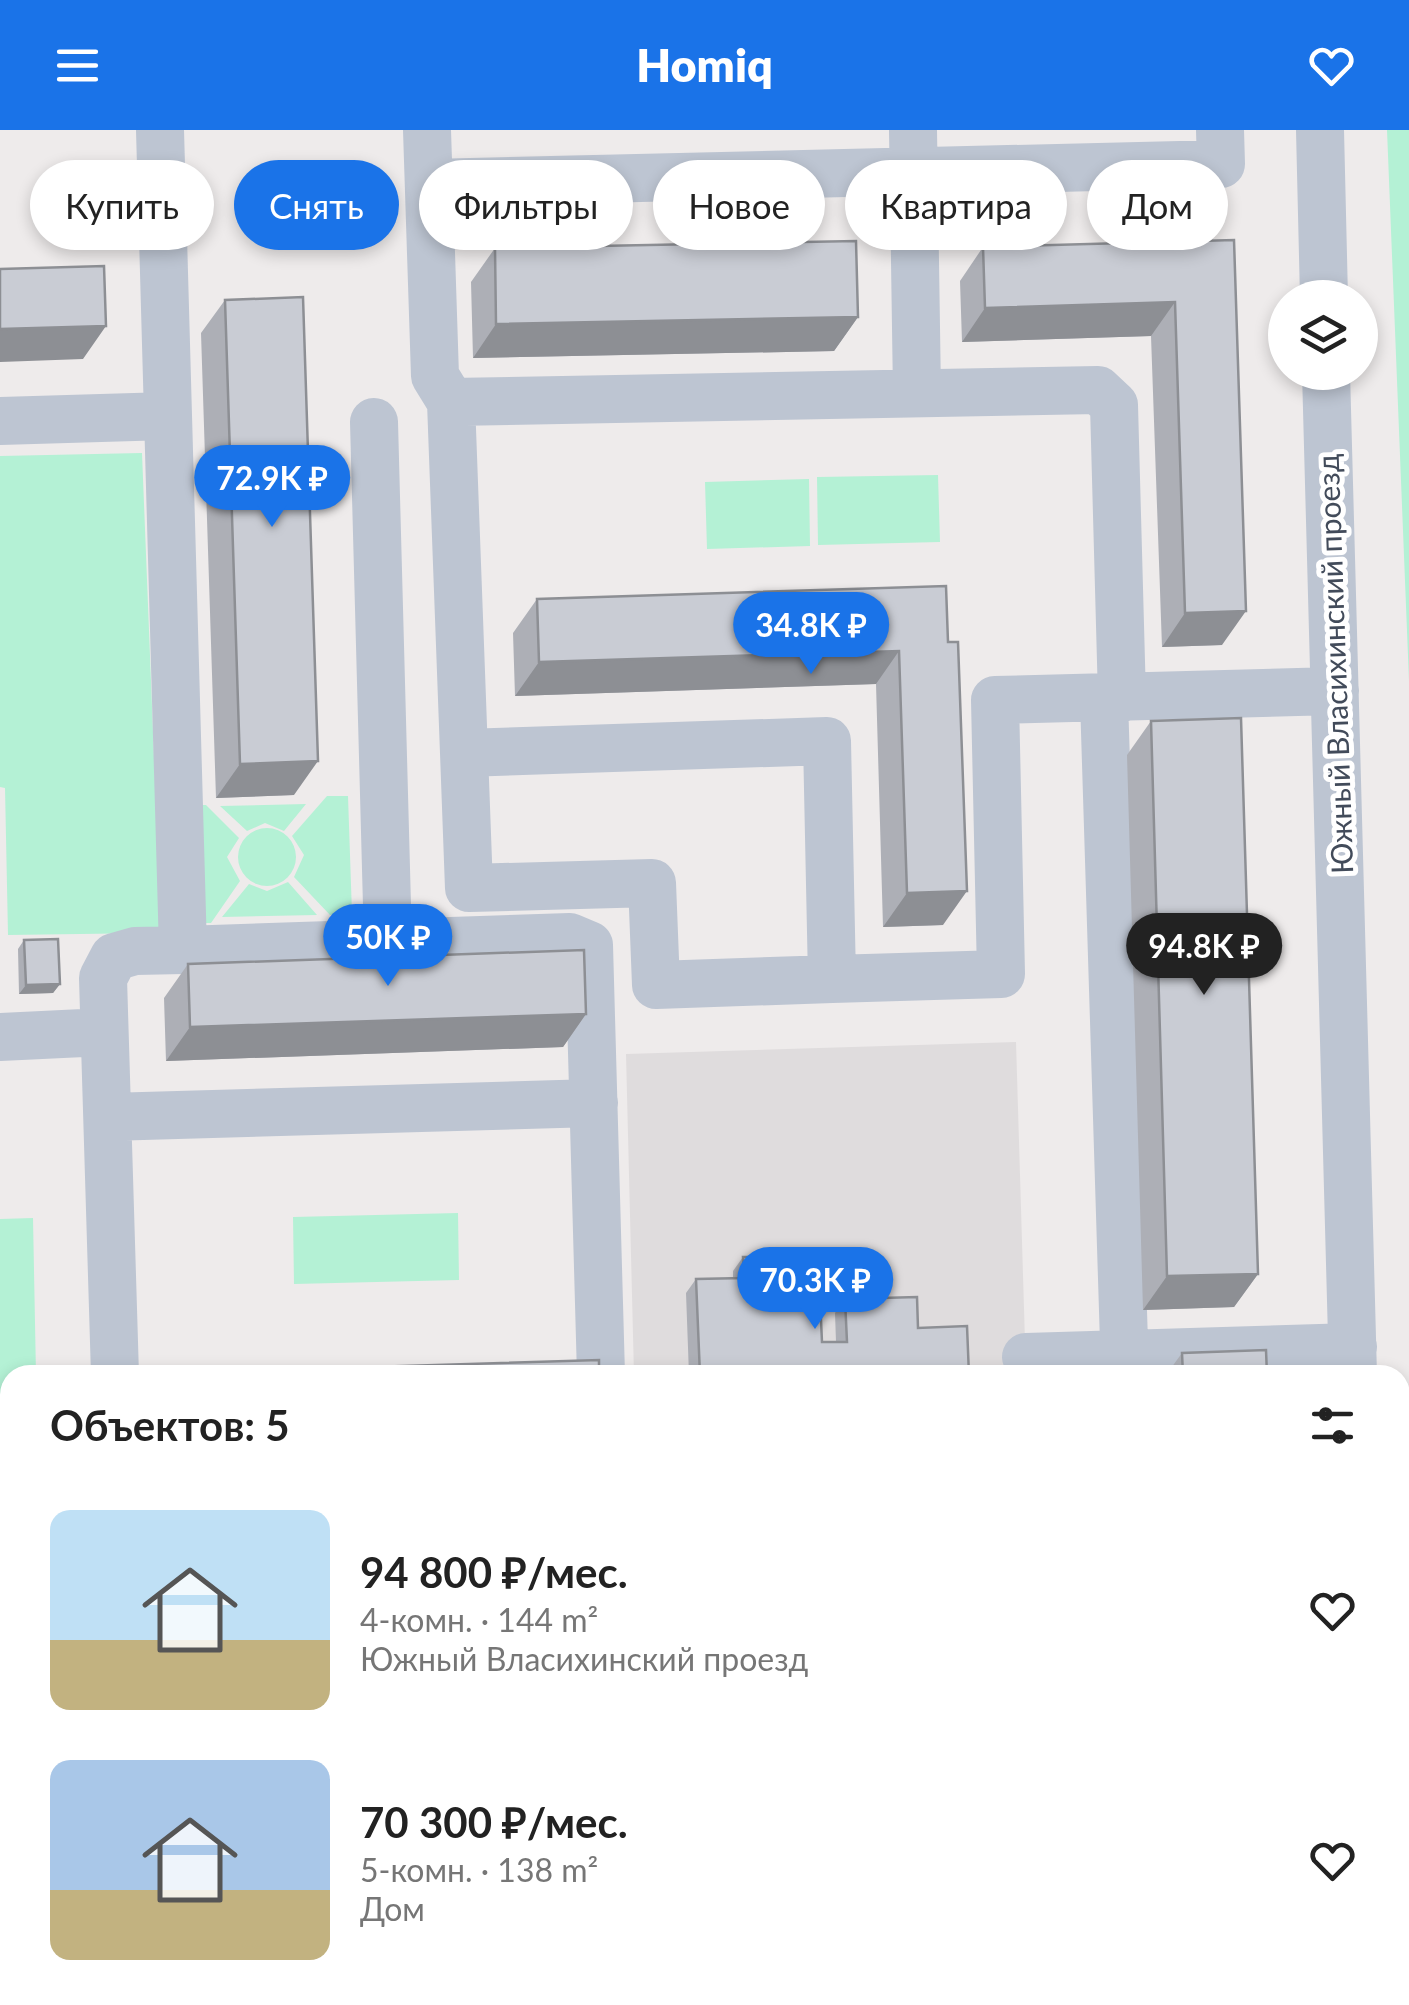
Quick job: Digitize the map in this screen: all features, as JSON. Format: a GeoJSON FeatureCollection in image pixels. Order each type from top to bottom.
{"type":"FeatureCollection","features":[{"type":"Feature","properties":{"kind":"street"},"geometry":{"type":"LineString","coordinates":[[160,130],[183,950]]}},
{"type":"Feature","properties":{"kind":"street"},"geometry":{"type":"LineString","coordinates":[[428,130],[429,160]]}},
{"type":"Feature","properties":{"kind":"street"},"geometry":{"type":"LineString","coordinates":[[633,170],[913,151],[1220,164],[1220,130]]}},
{"type":"Feature","properties":{"kind":"street"},"geometry":{"type":"LineString","coordinates":[[1320,130],[1324,280]]}},
{"type":"Feature","properties":{"kind":"street"},"geometry":{"type":"LineString","coordinates":[[913,151],[917,393]]}},
{"type":"Feature","properties":{"kind":"street"},"geometry":{"type":"LineString","coordinates":[[432,250],[436,376],[452,402],[469,888],[652,883],[656,985],[1000,974],[995,700],[1334,692]]}},
{"type":"Feature","properties":{"kind":"street"},"geometry":{"type":"LineString","coordinates":[[452,402],[1098,390],[1114,405],[1113,698],[1125,1365]]}},
{"type":"Feature","properties":{"kind":"street","name":"Южный Власихинский проезд"},"geometry":{"type":"LineString","coordinates":[[1326,390],[1353,1361]]}},
{"type":"Feature","properties":{"kind":"street"},"geometry":{"type":"LineString","coordinates":[[0,422],[168,416]]}},
{"type":"Feature","properties":{"kind":"street"},"geometry":{"type":"LineString","coordinates":[[374,422],[388,943]]}},
{"type":"Feature","properties":{"kind":"street"},"geometry":{"type":"LineString","coordinates":[[464,752],[827,741],[832,979]]}},
{"type":"Feature","properties":{"kind":"street"},"geometry":{"type":"LineString","coordinates":[[115,1365],[103,978],[114,957],[135,951],[570,937],[589,946],[601,1365]]}},
{"type":"Feature","properties":{"kind":"street"},"geometry":{"type":"LineString","coordinates":[[0,1036],[104,1032]]}},
{"type":"Feature","properties":{"kind":"street"},"geometry":{"type":"LineString","coordinates":[[108,1117],[594,1103]]}},
{"type":"Feature","properties":{"kind":"street"},"geometry":{"type":"LineString","coordinates":[[1026,1357],[1125,1365],[1353,1361]]}},
{"type":"Feature","properties":{"kind":"shaded area"},"geometry":{"type":"Polygon","coordinates":[[[1016,1042],[1026,1365],[634,1365],[626,1054],[1016,1042]]]}},
{"type":"Feature","properties":{"kind":"green space"},"geometry":{"type":"Polygon","coordinates":[[[1387,130],[1409,130],[1409,681],[1387,130]]]}},
{"type":"Feature","properties":{"kind":"green space"},"geometry":{"type":"Polygon","coordinates":[[[142,453],[159,883],[171,928],[152,933],[8,935],[5,788],[0,787],[0,456],[142,453]]]}},
{"type":"Feature","properties":{"kind":"green space"},"geometry":{"type":"Polygon","coordinates":[[[938,475],[940,542],[818,545],[817,477],[938,475]]]}},
{"type":"Feature","properties":{"kind":"green space"},"geometry":{"type":"Polygon","coordinates":[[[809,479],[810,546],[707,549],[705,482],[809,479]]]}},
{"type":"Feature","properties":{"kind":"green space"},"geometry":{"type":"Polygon","coordinates":[[[327,796],[348,796],[352,914],[330,915],[294,877],[304,855],[292,836],[327,796]]]}},
{"type":"Feature","properties":{"kind":"green space"},"geometry":{"type":"Polygon","coordinates":[[[306,804],[284,831],[265,823],[247,831],[220,806],[306,804]]]}},
{"type":"Feature","properties":{"kind":"green space"},"geometry":{"type":"Polygon","coordinates":[[[199,805],[206,805],[239,838],[227,857],[240,881],[211,923],[201,923],[199,805]]]}},
{"type":"Feature","properties":{"kind":"green space"},"geometry":{"type":"Polygon","coordinates":[[[267,828],[287,837],[296,857],[287,877],[267,886],[247,877],[238,857],[247,837],[267,828]]]}},
{"type":"Feature","properties":{"kind":"green space"},"geometry":{"type":"Polygon","coordinates":[[[288,882],[317,915],[222,917],[249,884],[267,891],[288,882]]]}},
{"type":"Feature","properties":{"kind":"green space"},"geometry":{"type":"Polygon","coordinates":[[[458,1213],[459,1280],[294,1284],[293,1217],[458,1213]]]}},
{"type":"Feature","properties":{"kind":"green space"},"geometry":{"type":"Polygon","coordinates":[[[33,1218],[36,1365],[0,1365],[0,1219],[33,1218]]]}},
{"type":"Feature","properties":{"kind":"building"},"geometry":{"type":"Polygon","coordinates":[[[1228,240],[1234,240],[1246,611],[1185,613],[1175,302],[985,308],[983,250],[1067,250],[1067,245],[1087,244],[1087,250],[1228,250],[1228,240]]]}},
{"type":"Feature","properties":{"kind":"building"},"geometry":{"type":"Polygon","coordinates":[[[845,241],[845,250],[856,250],[858,317],[496,324],[495,250],[633,250],[633,245],[653,245],[653,250],[825,250],[825,242],[845,241]]]}},
{"type":"Feature","properties":{"kind":"building"},"geometry":{"type":"Polygon","coordinates":[[[104,266],[106,326],[0,329],[0,269],[104,266]]]}},
{"type":"Feature","properties":{"kind":"building"},"geometry":{"type":"Polygon","coordinates":[[[303,297],[318,761],[240,764],[225,300],[303,297]]]}},
{"type":"Feature","properties":{"kind":"building"},"geometry":{"type":"Polygon","coordinates":[[[946,586],[948,642],[958,642],[967,891],[907,893],[899,651],[539,662],[537,599],[946,586]]]}},
{"type":"Feature","properties":{"kind":"building"},"geometry":{"type":"Polygon","coordinates":[[[1241,718],[1258,1274],[1167,1276],[1151,721],[1241,718]]]}},
{"type":"Feature","properties":{"kind":"building"},"geometry":{"type":"Polygon","coordinates":[[[58,939],[60,984],[26,985],[24,940],[58,939]]]}},
{"type":"Feature","properties":{"kind":"building"},"geometry":{"type":"Polygon","coordinates":[[[584,950],[586,1014],[190,1027],[188,964],[584,950]]]}},
{"type":"Feature","properties":{"kind":"building"},"geometry":{"type":"Polygon","coordinates":[[[743,1257],[759,1257],[760,1277],[819,1275],[822,1342],[847,1342],[845,1299],[917,1297],[918,1328],[967,1326],[969,1365],[700,1365],[696,1279],[744,1278],[743,1257]]]}},
{"type":"Feature","properties":{"kind":"building"},"geometry":{"type":"Polygon","coordinates":[[[1266,1350],[1267,1365],[1183,1365],[1182,1353],[1266,1350]]]}},
{"type":"Feature","properties":{"kind":"building"},"geometry":{"type":"Polygon","coordinates":[[[599,1360],[599,1365],[434,1365],[599,1360]]]}}]}
